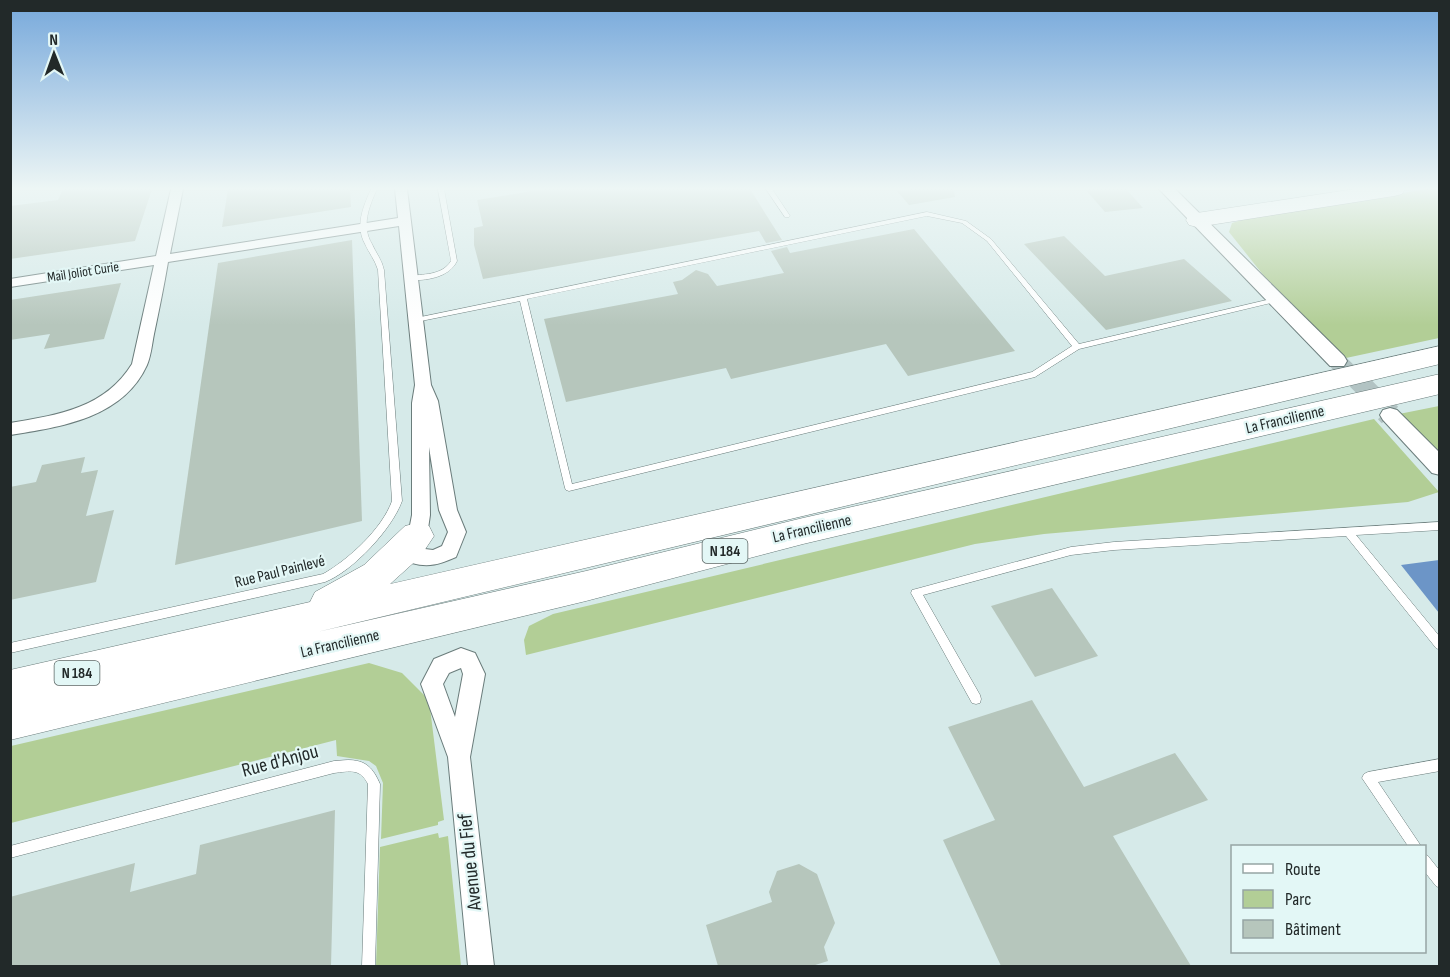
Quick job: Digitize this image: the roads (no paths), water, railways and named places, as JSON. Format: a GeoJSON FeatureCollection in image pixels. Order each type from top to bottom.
{"type":"FeatureCollection","features":[{"type":"Feature","properties":{"kind":"highway","name":"La Francilienne"},"geometry":{"type":"LineString","coordinates":[[10,688],[1440,355]]}},
{"type":"Feature","properties":{"kind":"highway","name":"La Francilienne"},"geometry":{"type":"LineString","coordinates":[[10,721],[586,586],[803,531],[1433,386]]}},
{"type":"Feature","properties":{"kind":"highway"},"geometry":{"type":"LineString","coordinates":[[143,657],[334,600],[375,577],[417,536]]}},
{"type":"Feature","properties":{"kind":"street"},"geometry":{"type":"LineString","coordinates":[[10,429],[59,421],[110,400],[129,383],[140,364],[167,235]]}},
{"type":"Feature","properties":{"kind":"street","name":"Mail Joliot Curie"},"geometry":{"type":"LineString","coordinates":[[10,283],[293,235]]}},
{"type":"Feature","properties":{"kind":"street"},"geometry":{"type":"LineString","coordinates":[[406,235],[423,385],[420,403],[421,515],[416,555],[429,559],[449,551],[457,534],[448,510],[430,401],[423,385]]}},
{"type":"Feature","properties":{"kind":"street"},"geometry":{"type":"LineString","coordinates":[[1219,235],[1337,361]]}},
{"type":"Feature","properties":{"kind":"street","name":"Mail Joliot Curie"},"geometry":{"type":"LineString","coordinates":[[10,274],[163,256]]}},
{"type":"Feature","properties":{"kind":"street"},"geometry":{"type":"LineString","coordinates":[[1390,415],[1440,467]]}},
{"type":"Feature","properties":{"kind":"street","name":"Avenue du Fief"},"geometry":{"type":"LineString","coordinates":[[459,757],[481,966]]}},
{"type":"Feature","properties":{"kind":"lane","name":"Rue Paul Painlevé"},"geometry":{"type":"LineString","coordinates":[[10,648],[325,578],[347,566],[393,514],[398,501],[380,264],[366,242],[365,235]]}},
{"type":"Feature","properties":{"kind":"lane"},"geometry":{"type":"LineString","coordinates":[[410,278],[447,272],[452,268],[454,261],[449,235]]}},
{"type":"Feature","properties":{"kind":"lane"},"geometry":{"type":"LineString","coordinates":[[416,320],[828,235]]}},
{"type":"Feature","properties":{"kind":"lane"},"geometry":{"type":"LineString","coordinates":[[981,235],[989,240],[1077,346]]}},
{"type":"Feature","properties":{"kind":"lane"},"geometry":{"type":"LineString","coordinates":[[523,298],[569,488],[1035,374],[1077,346],[1279,299]]}},
{"type":"Feature","properties":{"kind":"lane"},"geometry":{"type":"LineString","coordinates":[[976,699],[916,593],[1071,551],[1114,546],[1440,526]]}},
{"type":"Feature","properties":{"kind":"lane"},"geometry":{"type":"LineString","coordinates":[[1349,533],[1440,645]]}},
{"type":"Feature","properties":{"kind":"lane","name":"Rue d'Anjou"},"geometry":{"type":"LineString","coordinates":[[10,852],[334,767],[351,764],[364,767],[370,773],[374,784],[369,966]]}},
{"type":"Feature","properties":{"kind":"lane"},"geometry":{"type":"LineString","coordinates":[[1414,845],[1368,778],[1440,765]]}},
{"type":"Feature","properties":{"kind":"lane"},"geometry":{"type":"LineString","coordinates":[[1426,861],[1440,882]]}},
{"type":"Feature","properties":{"kind":"water"},"geometry":{"type":"Polygon","coordinates":[[[1440,560],[1439,613],[1401,565],[1440,560]]]}},
{"type":"Feature","properties":{"kind":"tunnel"},"geometry":{"type":"LineString","coordinates":[[1337,361],[1364,388]]}},
{"type":"Feature","properties":{"kind":"tunnel"},"geometry":{"type":"LineString","coordinates":[[1362,387],[1390,415]]}}]}
